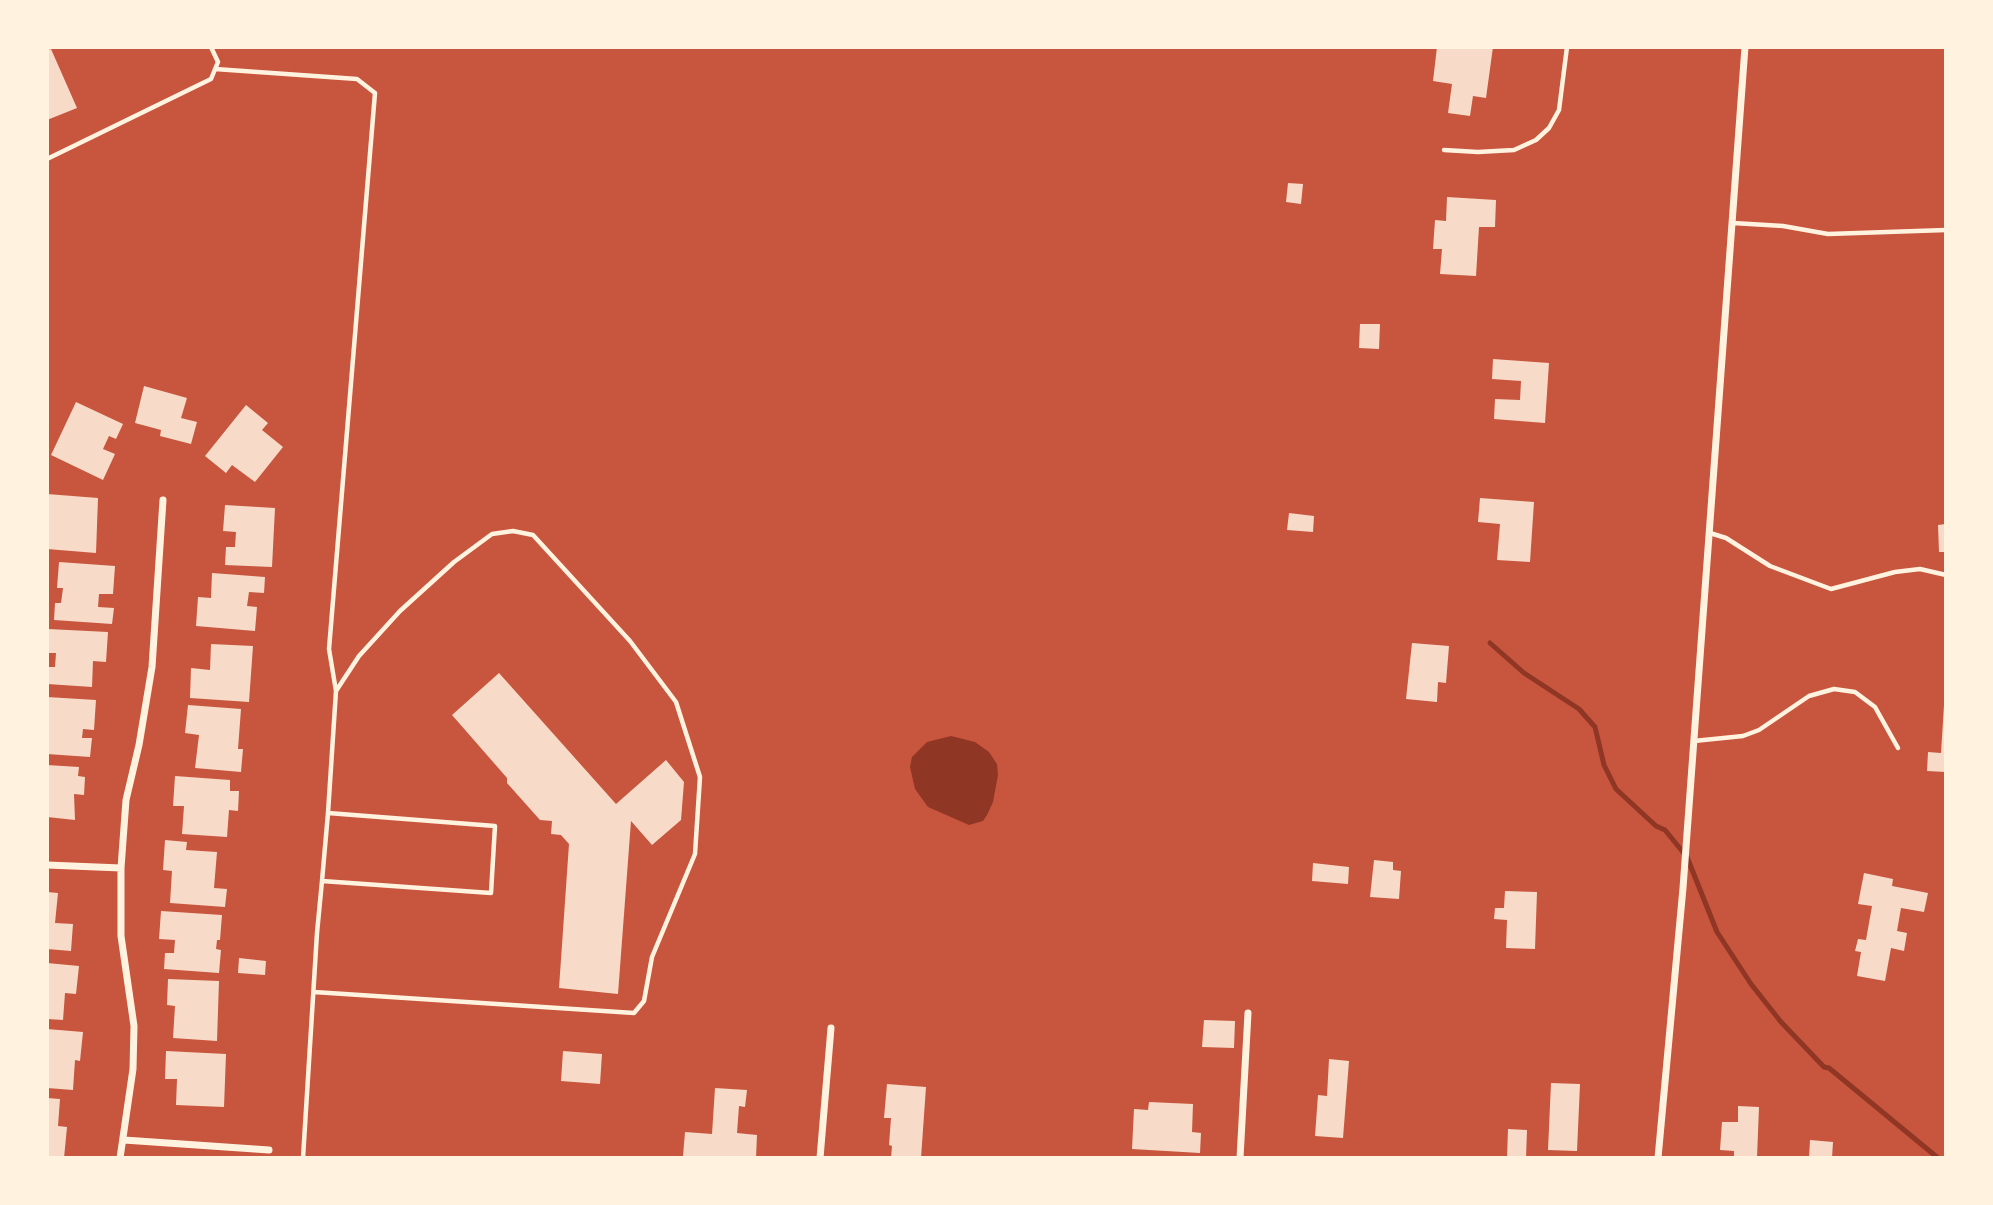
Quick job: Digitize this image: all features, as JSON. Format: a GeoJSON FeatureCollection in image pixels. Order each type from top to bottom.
{"type":"FeatureCollection","features":[{"type":"Feature","properties":{"kind":"street"},"geometry":{"type":"LineString","coordinates":[[1657,1158],[1694,741],[1745,47]]}},
{"type":"Feature","properties":{"kind":"street"},"geometry":{"type":"LineString","coordinates":[[120,1158],[134,1069],[134,1026],[121,936],[121,867],[126,800],[139,745],[152,667],[163,500]]}},
{"type":"Feature","properties":{"kind":"street"},"geometry":{"type":"LineString","coordinates":[[47,865],[121,867]]}},
{"type":"Feature","properties":{"kind":"street"},"geometry":{"type":"LineString","coordinates":[[1240,1158],[1248,1013]]}},
{"type":"Feature","properties":{"kind":"street"},"geometry":{"type":"LineString","coordinates":[[820,1158],[831,1028]]}},
{"type":"Feature","properties":{"kind":"street"},"geometry":{"type":"LineString","coordinates":[[124,1140],[269,1150]]}},
{"type":"Feature","properties":{"kind":"lane"},"geometry":{"type":"LineString","coordinates":[[47,159],[211,79],[218,62],[211,47]]}},
{"type":"Feature","properties":{"kind":"lane"},"geometry":{"type":"LineString","coordinates":[[1444,150],[1514,150],[1536,140],[1549,128],[1559,110],[1567,47]]}},
{"type":"Feature","properties":{"kind":"lane"},"geometry":{"type":"LineString","coordinates":[[215,69],[357,79],[375,93],[329,649],[336,691],[303,1158]]}},
{"type":"Feature","properties":{"kind":"lane"},"geometry":{"type":"LineString","coordinates":[[1733,223],[1783,226],[1828,234],[1946,230]]}},
{"type":"Feature","properties":{"kind":"lane"},"geometry":{"type":"LineString","coordinates":[[314,992],[634,1013],[644,1001],[652,957],[695,854],[700,777],[676,702],[630,641],[533,535],[513,531],[492,534],[454,562],[400,611],[359,656],[336,691]]}},
{"type":"Feature","properties":{"kind":"lane"},"geometry":{"type":"LineString","coordinates":[[1710,533],[1726,538],[1770,566],[1831,589],[1895,572],[1920,569],[1946,575]]}},
{"type":"Feature","properties":{"kind":"lane"},"geometry":{"type":"LineString","coordinates":[[1694,741],[1743,736],[1759,730],[1809,696],[1833,689],[1855,692],[1875,706],[1898,748]]}},
{"type":"Feature","properties":{"kind":"lane"},"geometry":{"type":"LineString","coordinates":[[322,881],[491,893],[495,826],[328,813]]}},
{"type":"Feature","properties":{"kind":"shaded area"},"geometry":{"type":"Polygon","coordinates":[[[951,736],[975,742],[989,752],[997,764],[998,775],[993,802],[983,821],[969,825],[928,807],[915,789],[910,767],[912,757],[927,742],[951,736]]]}},
{"type":"Feature","properties":{"kind":"building"},"geometry":{"type":"Polygon","coordinates":[[[1437,47],[1493,47],[1486,98],[1473,96],[1470,116],[1448,113],[1452,84],[1433,81],[1437,47]]]}},
{"type":"Feature","properties":{"kind":"building"},"geometry":{"type":"Polygon","coordinates":[[[51,49],[77,108],[47,120],[47,50],[51,49]]]}},
{"type":"Feature","properties":{"kind":"building"},"geometry":{"type":"Polygon","coordinates":[[[1288,183],[1303,184],[1301,204],[1286,202],[1288,183]]]}},
{"type":"Feature","properties":{"kind":"building"},"geometry":{"type":"Polygon","coordinates":[[[1447,197],[1496,200],[1495,227],[1479,227],[1476,276],[1440,274],[1442,249],[1433,249],[1435,220],[1446,221],[1447,197]]]}},
{"type":"Feature","properties":{"kind":"building"},"geometry":{"type":"Polygon","coordinates":[[[1360,324],[1380,324],[1379,349],[1359,348],[1360,324]]]}},
{"type":"Feature","properties":{"kind":"building"},"geometry":{"type":"Polygon","coordinates":[[[1493,359],[1549,363],[1545,423],[1494,419],[1495,399],[1520,400],[1521,381],[1492,379],[1493,359]]]}},
{"type":"Feature","properties":{"kind":"building"},"geometry":{"type":"Polygon","coordinates":[[[144,386],[187,398],[181,418],[197,422],[191,444],[160,436],[161,430],[135,423],[144,386]]]}},
{"type":"Feature","properties":{"kind":"building"},"geometry":{"type":"Polygon","coordinates":[[[76,402],[123,424],[116,439],[109,436],[103,449],[115,454],[103,480],[51,455],[76,402]]]}},
{"type":"Feature","properties":{"kind":"building"},"geometry":{"type":"Polygon","coordinates":[[[246,405],[268,423],[262,430],[283,447],[255,482],[232,465],[226,473],[205,456],[246,405]]]}},
{"type":"Feature","properties":{"kind":"building"},"geometry":{"type":"Polygon","coordinates":[[[47,494],[98,498],[96,553],[47,549],[47,494]]]}},
{"type":"Feature","properties":{"kind":"building"},"geometry":{"type":"Polygon","coordinates":[[[1480,498],[1534,502],[1530,562],[1497,560],[1500,524],[1478,522],[1480,498]]]}},
{"type":"Feature","properties":{"kind":"building"},"geometry":{"type":"Polygon","coordinates":[[[225,505],[275,508],[272,567],[225,565],[226,547],[235,547],[236,532],[223,531],[225,505]]]}},
{"type":"Feature","properties":{"kind":"building"},"geometry":{"type":"Polygon","coordinates":[[[1289,513],[1314,516],[1313,532],[1287,530],[1289,513]]]}},
{"type":"Feature","properties":{"kind":"building"},"geometry":{"type":"Polygon","coordinates":[[[1946,524],[1946,552],[1939,552],[1938,525],[1946,524]]]}},
{"type":"Feature","properties":{"kind":"building"},"geometry":{"type":"Polygon","coordinates":[[[59,562],[115,566],[113,594],[99,594],[98,607],[114,608],[112,624],[54,620],[55,603],[61,603],[63,588],[57,588],[59,562]]]}},
{"type":"Feature","properties":{"kind":"building"},"geometry":{"type":"Polygon","coordinates":[[[212,573],[265,577],[264,593],[249,592],[247,606],[257,607],[255,631],[196,626],[198,597],[211,598],[212,573]]]}},
{"type":"Feature","properties":{"kind":"building"},"geometry":{"type":"Polygon","coordinates":[[[48,629],[108,632],[106,662],[93,661],[92,687],[47,684],[47,667],[55,667],[56,653],[47,653],[48,629]]]}},
{"type":"Feature","properties":{"kind":"building"},"geometry":{"type":"Polygon","coordinates":[[[1412,643],[1449,646],[1446,683],[1438,682],[1437,702],[1406,699],[1412,643]]]}},
{"type":"Feature","properties":{"kind":"building"},"geometry":{"type":"Polygon","coordinates":[[[211,644],[253,646],[249,702],[190,698],[191,668],[210,670],[211,644]]]}},
{"type":"Feature","properties":{"kind":"building"},"geometry":{"type":"Polygon","coordinates":[[[499,673],[616,804],[666,760],[684,782],[681,820],[652,845],[631,821],[618,994],[559,988],[569,844],[561,835],[551,834],[552,821],[540,820],[452,715],[499,673]]]}},
{"type":"Feature","properties":{"kind":"building"},"geometry":{"type":"Polygon","coordinates":[[[47,697],[96,700],[94,730],[83,729],[82,738],[92,738],[90,757],[47,754],[47,697]]]}},
{"type":"Feature","properties":{"kind":"building"},"geometry":{"type":"Polygon","coordinates":[[[188,705],[241,709],[238,749],[243,749],[241,772],[195,768],[199,735],[185,733],[188,705]]]}},
{"type":"Feature","properties":{"kind":"building"},"geometry":{"type":"Polygon","coordinates":[[[1944,705],[1946,772],[1927,771],[1928,752],[1941,753],[1944,705]]]}},
{"type":"Feature","properties":{"kind":"building"},"geometry":{"type":"Polygon","coordinates":[[[47,765],[79,767],[78,776],[85,777],[84,795],[74,794],[75,820],[47,817],[47,765]]]}},
{"type":"Feature","properties":{"kind":"building"},"geometry":{"type":"Polygon","coordinates":[[[175,776],[230,780],[230,791],[239,791],[238,811],[229,810],[227,837],[182,834],[184,806],[173,806],[175,776]]]}},
{"type":"Feature","properties":{"kind":"building"},"geometry":{"type":"Polygon","coordinates":[[[165,840],[187,842],[186,850],[217,852],[214,888],[227,889],[225,907],[170,903],[172,871],[163,870],[165,840]]]}},
{"type":"Feature","properties":{"kind":"building"},"geometry":{"type":"Polygon","coordinates":[[[1374,860],[1393,862],[1393,870],[1401,871],[1399,899],[1370,897],[1374,860]]]}},
{"type":"Feature","properties":{"kind":"building"},"geometry":{"type":"Polygon","coordinates":[[[1313,863],[1349,867],[1348,884],[1312,881],[1313,863]]]}},
{"type":"Feature","properties":{"kind":"building"},"geometry":{"type":"Polygon","coordinates":[[[1864,873],[1893,879],[1892,886],[1928,893],[1924,912],[1901,908],[1897,931],[1907,933],[1904,951],[1891,948],[1885,981],[1857,976],[1861,952],[1855,951],[1858,939],[1866,940],[1872,906],[1858,904],[1864,873]]]}},
{"type":"Feature","properties":{"kind":"building"},"geometry":{"type":"Polygon","coordinates":[[[1505,891],[1537,892],[1535,949],[1506,948],[1507,920],[1494,919],[1495,908],[1504,908],[1505,891]]]}},
{"type":"Feature","properties":{"kind":"building"},"geometry":{"type":"Polygon","coordinates":[[[47,892],[58,893],[55,923],[73,924],[71,951],[47,949],[47,892]]]}},
{"type":"Feature","properties":{"kind":"building"},"geometry":{"type":"Polygon","coordinates":[[[161,911],[222,915],[220,940],[217,940],[216,949],[221,950],[219,973],[164,969],[165,953],[174,953],[175,940],[159,939],[161,911]]]}},
{"type":"Feature","properties":{"kind":"building"},"geometry":{"type":"Polygon","coordinates":[[[239,958],[266,961],[265,975],[238,973],[239,958]]]}},
{"type":"Feature","properties":{"kind":"building"},"geometry":{"type":"Polygon","coordinates":[[[47,963],[79,966],[76,994],[65,993],[63,1020],[47,1019],[47,963]]]}},
{"type":"Feature","properties":{"kind":"building"},"geometry":{"type":"Polygon","coordinates":[[[168,979],[219,981],[217,1041],[173,1038],[175,1006],[167,1005],[168,979]]]}},
{"type":"Feature","properties":{"kind":"building"},"geometry":{"type":"Polygon","coordinates":[[[1204,1020],[1235,1021],[1234,1048],[1202,1047],[1204,1020]]]}},
{"type":"Feature","properties":{"kind":"building"},"geometry":{"type":"Polygon","coordinates":[[[47,1029],[83,1032],[80,1061],[75,1060],[73,1090],[47,1088],[47,1029]]]}},
{"type":"Feature","properties":{"kind":"building"},"geometry":{"type":"Polygon","coordinates":[[[166,1051],[226,1054],[224,1107],[176,1105],[177,1079],[165,1079],[166,1051]]]}},
{"type":"Feature","properties":{"kind":"building"},"geometry":{"type":"Polygon","coordinates":[[[563,1051],[602,1054],[600,1084],[561,1081],[563,1051]]]}},
{"type":"Feature","properties":{"kind":"building"},"geometry":{"type":"Polygon","coordinates":[[[1329,1059],[1349,1061],[1343,1138],[1315,1136],[1318,1095],[1327,1096],[1329,1059]]]}},
{"type":"Feature","properties":{"kind":"building"},"geometry":{"type":"Polygon","coordinates":[[[1551,1083],[1580,1084],[1577,1151],[1548,1150],[1551,1083]]]}},
{"type":"Feature","properties":{"kind":"building"},"geometry":{"type":"Polygon","coordinates":[[[887,1084],[926,1087],[921,1158],[891,1158],[891,1118],[884,1118],[887,1084]]]}},
{"type":"Feature","properties":{"kind":"building"},"geometry":{"type":"Polygon","coordinates":[[[715,1088],[747,1090],[745,1107],[739,1106],[737,1133],[757,1135],[756,1158],[683,1156],[685,1132],[712,1134],[715,1088]]]}},
{"type":"Feature","properties":{"kind":"building"},"geometry":{"type":"Polygon","coordinates":[[[47,1098],[60,1099],[58,1126],[67,1127],[64,1158],[47,1156],[47,1098]]]}},
{"type":"Feature","properties":{"kind":"building"},"geometry":{"type":"Polygon","coordinates":[[[1149,1102],[1193,1104],[1192,1132],[1201,1133],[1200,1153],[1132,1149],[1134,1109],[1148,1110],[1149,1102]]]}},
{"type":"Feature","properties":{"kind":"building"},"geometry":{"type":"Polygon","coordinates":[[[1738,1106],[1759,1107],[1757,1158],[1734,1158],[1734,1151],[1720,1150],[1722,1122],[1738,1122],[1738,1106]]]}},
{"type":"Feature","properties":{"kind":"building"},"geometry":{"type":"Polygon","coordinates":[[[1508,1129],[1527,1130],[1526,1158],[1507,1158],[1508,1129]]]}},
{"type":"Feature","properties":{"kind":"building"},"geometry":{"type":"Polygon","coordinates":[[[1810,1140],[1833,1142],[1832,1158],[1809,1158],[1810,1140]]]}},
{"type":"Feature","properties":{"kind":"waterway"},"geometry":{"type":"LineString","coordinates":[[1490,643],[1524,673],[1579,709],[1595,727],[1604,765],[1616,789],[1656,826],[1665,830],[1687,857],[1717,932],[1751,984],[1781,1022],[1824,1067],[1829,1068],[1938,1158]]}}]}
